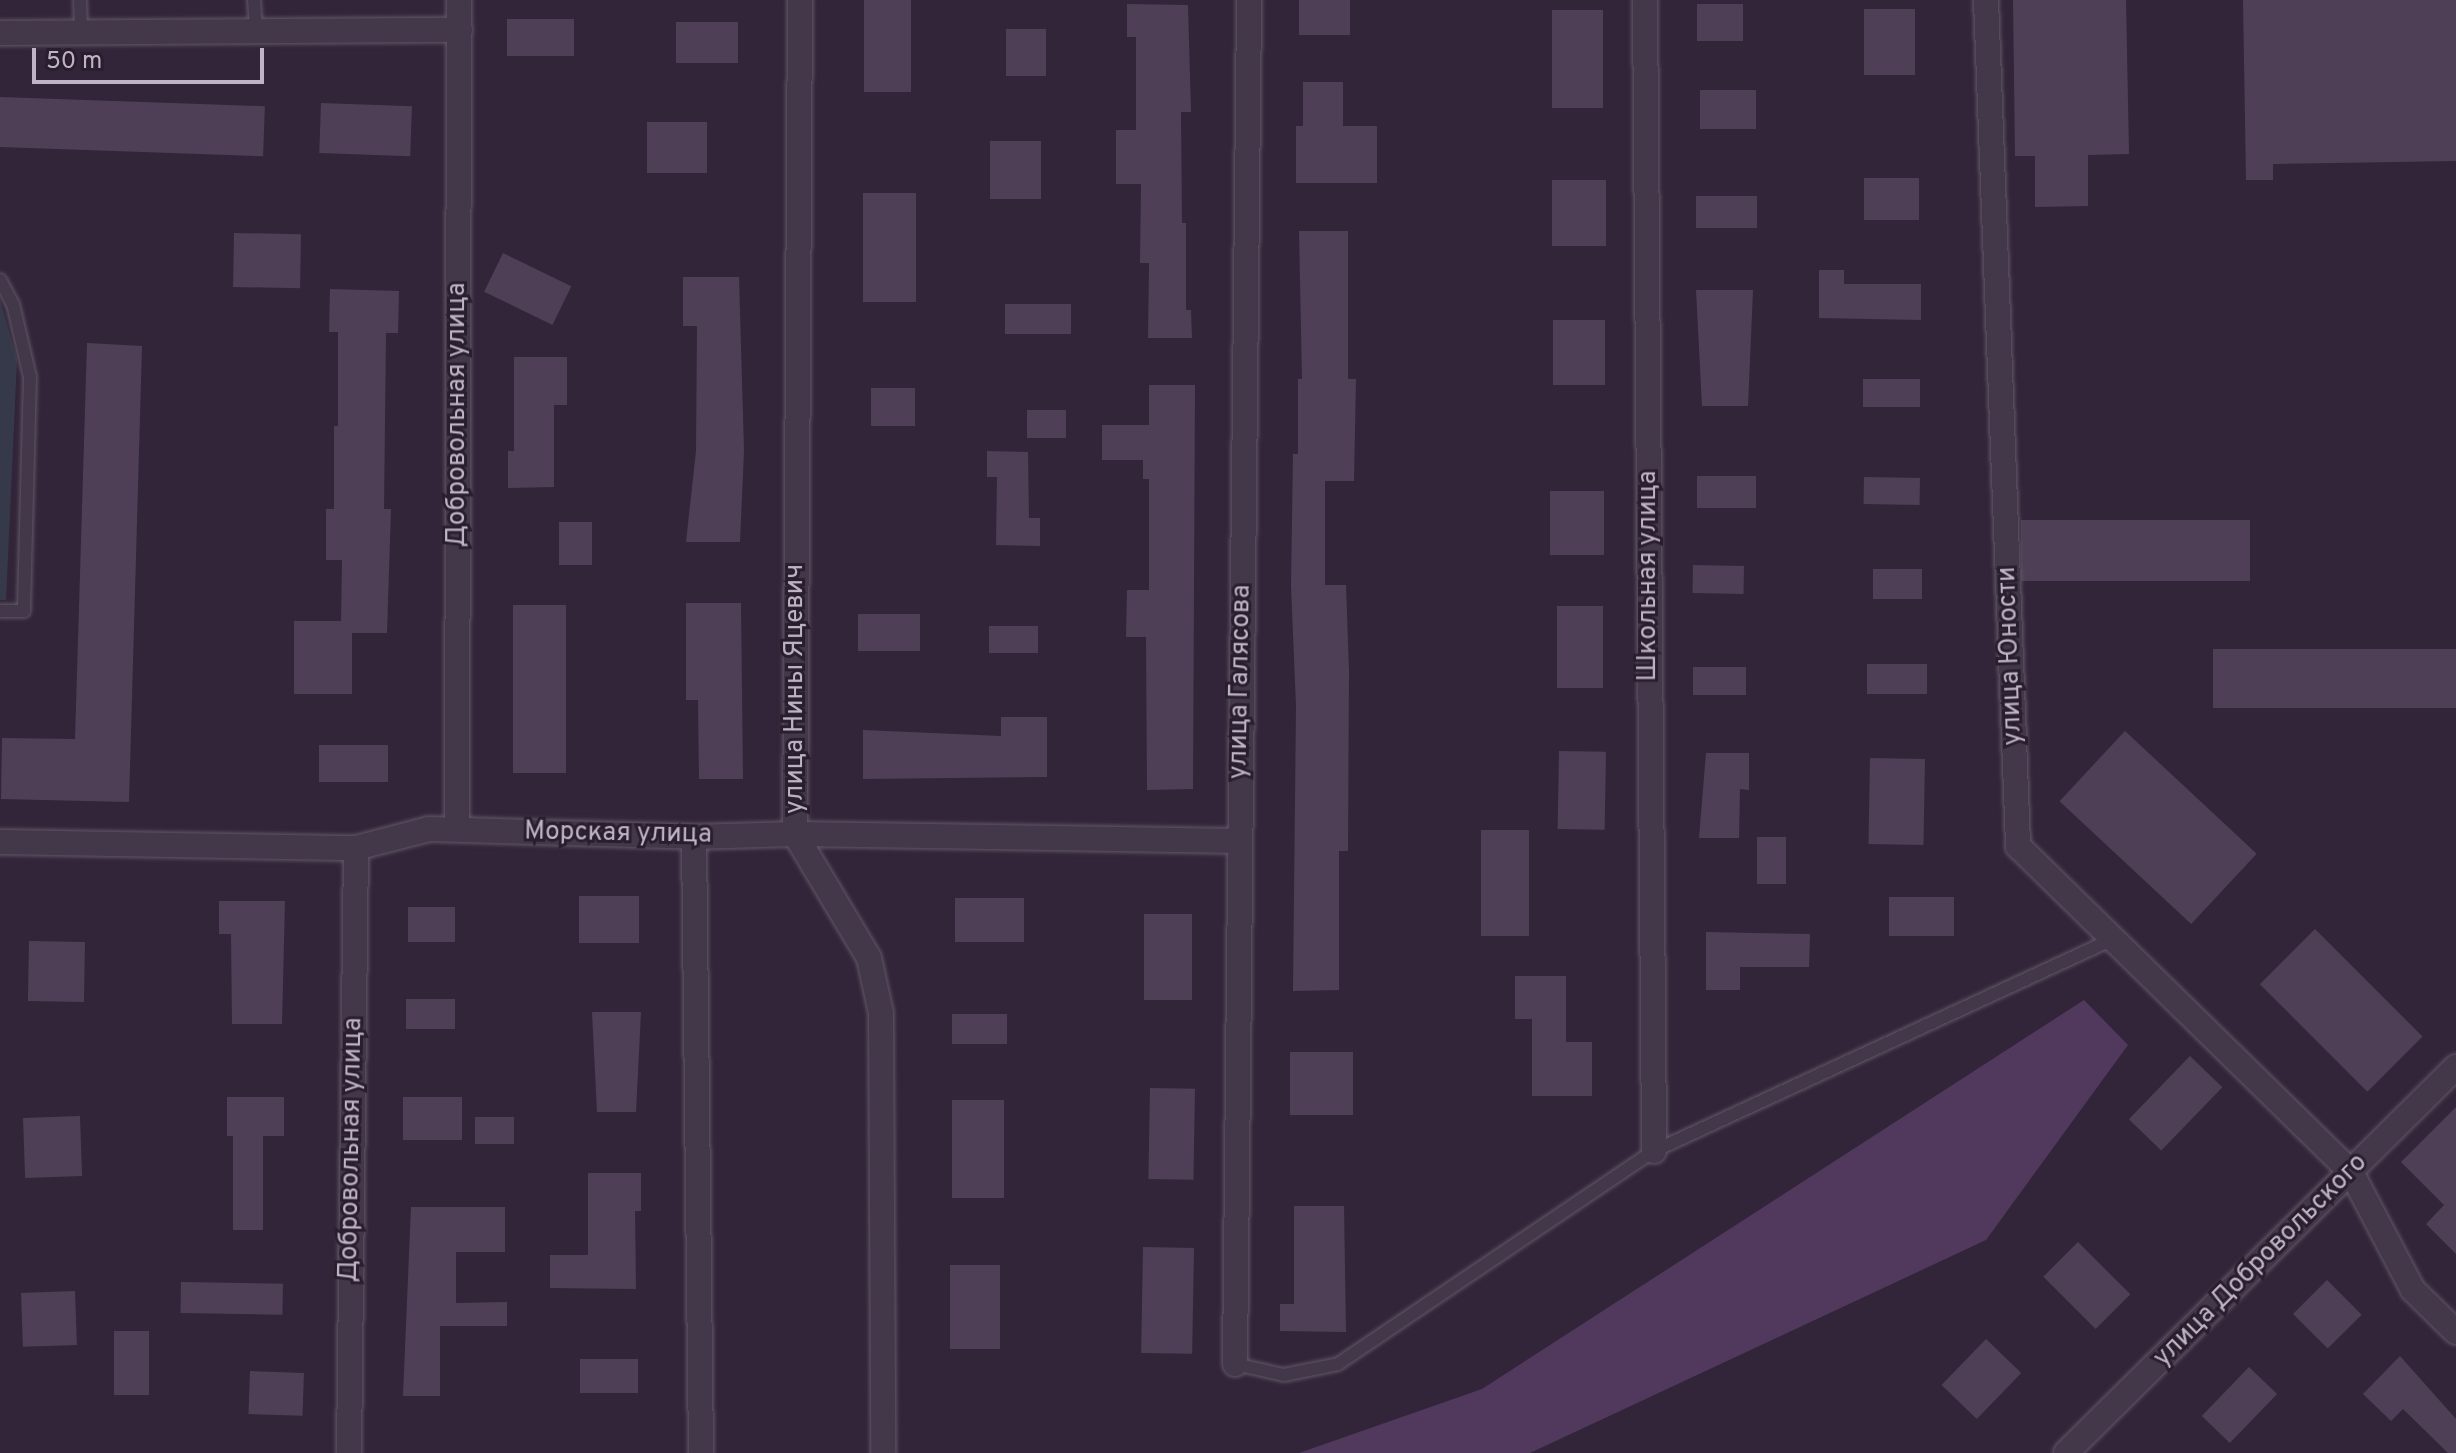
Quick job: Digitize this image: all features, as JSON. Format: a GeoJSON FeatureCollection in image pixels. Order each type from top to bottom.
{"type":"FeatureCollection","features":[{"type":"Feature","properties":{"kind":"street","name":"Добровольная улица"},"geometry":{"type":"LineString","coordinates":[[457,829],[459,0]]}},
{"type":"Feature","properties":{"kind":"street","name":"улица Нины Яцевич"},"geometry":{"type":"LineString","coordinates":[[800,0],[795,834],[869,958],[881,1013],[883,1453]]}},
{"type":"Feature","properties":{"kind":"street","name":"улица Галясова"},"geometry":{"type":"LineString","coordinates":[[1235,1364],[1249,0]]}},
{"type":"Feature","properties":{"kind":"street","name":"Школьная улица"},"geometry":{"type":"LineString","coordinates":[[1645,0],[1654,1151]]}},
{"type":"Feature","properties":{"kind":"street","name":"улица Юности"},"geometry":{"type":"LineString","coordinates":[[1986,0],[2018,846],[2351,1172],[2413,1290],[2456,1332]]}},
{"type":"Feature","properties":{"kind":"street"},"geometry":{"type":"LineString","coordinates":[[0,33],[460,30]]}},
{"type":"Feature","properties":{"kind":"street","name":"Морская улица"},"geometry":{"type":"LineString","coordinates":[[0,842],[356,848],[429,829],[694,837],[795,834],[1239,841]]}},
{"type":"Feature","properties":{"kind":"street"},"geometry":{"type":"LineString","coordinates":[[694,837],[701,1453]]}},
{"type":"Feature","properties":{"kind":"street","name":"Добровольная улица"},"geometry":{"type":"LineString","coordinates":[[349,1453],[356,848]]}},
{"type":"Feature","properties":{"kind":"street","name":"улица Добровольского"},"geometry":{"type":"LineString","coordinates":[[2066,1453],[2456,1067]]}},
{"type":"Feature","properties":{"kind":"lane"},"geometry":{"type":"LineString","coordinates":[[80,0],[81,33]]}},
{"type":"Feature","properties":{"kind":"lane"},"geometry":{"type":"LineString","coordinates":[[254,0],[256,31]]}},
{"type":"Feature","properties":{"kind":"lane"},"geometry":{"type":"LineString","coordinates":[[0,280],[13,304],[30,377],[24,611],[0,611]]}},
{"type":"Feature","properties":{"kind":"lane"},"geometry":{"type":"LineString","coordinates":[[1235,1364],[1284,1375],[1338,1364],[1654,1151],[2113,939]]}},
{"type":"Feature","properties":{"kind":"shaded area"},"geometry":{"type":"Polygon","coordinates":[[[0,299],[17,360],[6,600],[0,600],[0,299]]]}},
{"type":"Feature","properties":{"kind":"shaded area"},"geometry":{"type":"Polygon","coordinates":[[[2084,1000],[2128,1045],[1986,1240],[1530,1453],[1299,1453],[1482,1389],[2084,1000]]]}},
{"type":"Feature","properties":{"kind":"building"},"geometry":{"type":"Polygon","coordinates":[[[864,0],[911,0],[911,92],[864,92],[864,0]]]}},
{"type":"Feature","properties":{"kind":"building"},"geometry":{"type":"Polygon","coordinates":[[[1299,0],[1350,0],[1350,35],[1299,35],[1299,0]]]}},
{"type":"Feature","properties":{"kind":"building"},"geometry":{"type":"Polygon","coordinates":[[[2013,0],[2126,0],[2129,154],[2088,155],[2088,206],[2035,207],[2035,156],[2015,156],[2013,0]]]}},
{"type":"Feature","properties":{"kind":"building"},"geometry":{"type":"Polygon","coordinates":[[[2243,0],[2456,0],[2456,161],[2273,164],[2273,180],[2246,180],[2243,0]]]}},
{"type":"Feature","properties":{"kind":"building"},"geometry":{"type":"Polygon","coordinates":[[[1127,4],[1188,5],[1191,112],[1181,112],[1182,223],[1186,223],[1186,310],[1191,310],[1192,338],[1148,338],[1149,263],[1140,263],[1141,184],[1116,184],[1116,130],[1136,130],[1136,37],[1127,37],[1127,4]]]}},
{"type":"Feature","properties":{"kind":"building"},"geometry":{"type":"Polygon","coordinates":[[[1697,4],[1743,4],[1743,41],[1697,41],[1697,4]]]}},
{"type":"Feature","properties":{"kind":"building"},"geometry":{"type":"Polygon","coordinates":[[[1864,9],[1915,9],[1915,75],[1864,75],[1864,9]]]}},
{"type":"Feature","properties":{"kind":"building"},"geometry":{"type":"Polygon","coordinates":[[[1552,10],[1603,10],[1603,108],[1552,108],[1552,10]]]}},
{"type":"Feature","properties":{"kind":"building"},"geometry":{"type":"Polygon","coordinates":[[[507,19],[574,19],[574,56],[507,56],[507,19]]]}},
{"type":"Feature","properties":{"kind":"building"},"geometry":{"type":"Polygon","coordinates":[[[676,22],[738,22],[738,63],[676,63],[676,22]]]}},
{"type":"Feature","properties":{"kind":"building"},"geometry":{"type":"Polygon","coordinates":[[[1006,29],[1046,29],[1046,76],[1006,76],[1006,29]]]}},
{"type":"Feature","properties":{"kind":"building"},"geometry":{"type":"Polygon","coordinates":[[[1303,82],[1343,82],[1343,126],[1377,126],[1377,183],[1296,183],[1296,126],[1303,126],[1303,82]]]}},
{"type":"Feature","properties":{"kind":"building"},"geometry":{"type":"Polygon","coordinates":[[[1700,90],[1756,90],[1756,129],[1700,129],[1700,90]]]}},
{"type":"Feature","properties":{"kind":"building"},"geometry":{"type":"Polygon","coordinates":[[[0,97],[265,106],[263,156],[0,147],[0,97]]]}},
{"type":"Feature","properties":{"kind":"building"},"geometry":{"type":"Polygon","coordinates":[[[321,103],[412,106],[410,156],[319,153],[321,103]]]}},
{"type":"Feature","properties":{"kind":"building"},"geometry":{"type":"Polygon","coordinates":[[[647,122],[707,122],[707,173],[647,173],[647,122]]]}},
{"type":"Feature","properties":{"kind":"building"},"geometry":{"type":"Polygon","coordinates":[[[990,141],[1041,141],[1041,199],[990,199],[990,141]]]}},
{"type":"Feature","properties":{"kind":"building"},"geometry":{"type":"Polygon","coordinates":[[[1864,178],[1919,178],[1919,220],[1864,220],[1864,178]]]}},
{"type":"Feature","properties":{"kind":"building"},"geometry":{"type":"Polygon","coordinates":[[[1552,180],[1606,180],[1606,246],[1552,246],[1552,180]]]}},
{"type":"Feature","properties":{"kind":"building"},"geometry":{"type":"Polygon","coordinates":[[[863,193],[916,193],[916,302],[863,302],[863,193]]]}},
{"type":"Feature","properties":{"kind":"building"},"geometry":{"type":"Polygon","coordinates":[[[1696,196],[1757,196],[1757,228],[1696,228],[1696,196]]]}},
{"type":"Feature","properties":{"kind":"building"},"geometry":{"type":"Polygon","coordinates":[[[1299,231],[1348,231],[1348,379],[1356,379],[1354,481],[1325,481],[1325,585],[1346,585],[1349,671],[1348,851],[1339,851],[1339,990],[1293,991],[1296,706],[1291,585],[1293,454],[1298,454],[1298,379],[1302,379],[1299,231]]]}},
{"type":"Feature","properties":{"kind":"building"},"geometry":{"type":"Polygon","coordinates":[[[234,233],[301,234],[300,288],[233,287],[234,233]]]}},
{"type":"Feature","properties":{"kind":"building"},"geometry":{"type":"Polygon","coordinates":[[[503,253],[571,286],[552,325],[484,292],[503,253]]]}},
{"type":"Feature","properties":{"kind":"building"},"geometry":{"type":"Polygon","coordinates":[[[1819,270],[1844,270],[1844,284],[1921,284],[1921,320],[1819,318],[1819,270]]]}},
{"type":"Feature","properties":{"kind":"building"},"geometry":{"type":"Polygon","coordinates":[[[683,277],[739,277],[744,451],[740,542],[686,542],[696,451],[697,326],[683,326],[683,277]]]}},
{"type":"Feature","properties":{"kind":"building"},"geometry":{"type":"Polygon","coordinates":[[[330,289],[399,291],[398,333],[386,333],[384,509],[391,509],[387,633],[352,633],[352,694],[294,694],[294,621],[341,621],[342,560],[326,560],[326,509],[334,509],[334,426],[338,426],[338,332],[329,332],[330,289]]]}},
{"type":"Feature","properties":{"kind":"building"},"geometry":{"type":"Polygon","coordinates":[[[1696,290],[1753,290],[1748,406],[1702,406],[1696,290]]]}},
{"type":"Feature","properties":{"kind":"building"},"geometry":{"type":"Polygon","coordinates":[[[1005,304],[1071,304],[1071,334],[1005,334],[1005,304]]]}},
{"type":"Feature","properties":{"kind":"building"},"geometry":{"type":"Polygon","coordinates":[[[1553,320],[1605,320],[1605,385],[1553,385],[1553,320]]]}},
{"type":"Feature","properties":{"kind":"building"},"geometry":{"type":"Polygon","coordinates":[[[87,343],[142,346],[129,802],[1,799],[2,738],[75,739],[87,343]]]}},
{"type":"Feature","properties":{"kind":"building"},"geometry":{"type":"Polygon","coordinates":[[[514,357],[567,357],[567,405],[554,405],[554,487],[508,488],[508,451],[514,451],[514,357]]]}},
{"type":"Feature","properties":{"kind":"building"},"geometry":{"type":"Polygon","coordinates":[[[1863,379],[1920,379],[1920,407],[1863,407],[1863,379]]]}},
{"type":"Feature","properties":{"kind":"building"},"geometry":{"type":"Polygon","coordinates":[[[1149,385],[1195,385],[1193,789],[1147,790],[1146,637],[1126,637],[1127,590],[1149,590],[1149,479],[1143,479],[1143,460],[1102,460],[1102,425],[1149,425],[1149,385]]]}},
{"type":"Feature","properties":{"kind":"building"},"geometry":{"type":"Polygon","coordinates":[[[871,388],[915,388],[915,426],[871,426],[871,388]]]}},
{"type":"Feature","properties":{"kind":"building"},"geometry":{"type":"Polygon","coordinates":[[[1027,410],[1066,410],[1066,438],[1027,438],[1027,410]]]}},
{"type":"Feature","properties":{"kind":"building"},"geometry":{"type":"Polygon","coordinates":[[[987,451],[1028,452],[1029,518],[1040,518],[1040,546],[996,545],[997,477],[987,477],[987,451]]]}},
{"type":"Feature","properties":{"kind":"building"},"geometry":{"type":"Polygon","coordinates":[[[1697,476],[1756,476],[1756,508],[1697,508],[1697,476]]]}},
{"type":"Feature","properties":{"kind":"building"},"geometry":{"type":"Polygon","coordinates":[[[1864,477],[1920,478],[1920,505],[1864,504],[1864,477]]]}},
{"type":"Feature","properties":{"kind":"building"},"geometry":{"type":"Polygon","coordinates":[[[1550,491],[1604,491],[1604,555],[1550,555],[1550,491]]]}},
{"type":"Feature","properties":{"kind":"building"},"geometry":{"type":"Polygon","coordinates":[[[2021,520],[2250,520],[2250,581],[2021,581],[2021,520]]]}},
{"type":"Feature","properties":{"kind":"building"},"geometry":{"type":"Polygon","coordinates":[[[559,522],[592,522],[592,565],[559,565],[559,522]]]}},
{"type":"Feature","properties":{"kind":"building"},"geometry":{"type":"Polygon","coordinates":[[[1693,565],[1744,566],[1744,594],[1693,593],[1693,565]]]}},
{"type":"Feature","properties":{"kind":"building"},"geometry":{"type":"Polygon","coordinates":[[[1873,569],[1922,569],[1922,599],[1873,599],[1873,569]]]}},
{"type":"Feature","properties":{"kind":"building"},"geometry":{"type":"Polygon","coordinates":[[[686,603],[741,603],[743,779],[699,779],[698,700],[686,700],[686,603]]]}},
{"type":"Feature","properties":{"kind":"building"},"geometry":{"type":"Polygon","coordinates":[[[513,605],[566,605],[566,773],[513,773],[513,605]]]}},
{"type":"Feature","properties":{"kind":"building"},"geometry":{"type":"Polygon","coordinates":[[[1557,606],[1603,606],[1603,688],[1557,688],[1557,606]]]}},
{"type":"Feature","properties":{"kind":"building"},"geometry":{"type":"Polygon","coordinates":[[[858,614],[920,614],[920,651],[858,651],[858,614]]]}},
{"type":"Feature","properties":{"kind":"building"},"geometry":{"type":"Polygon","coordinates":[[[989,626],[1038,626],[1038,653],[989,653],[989,626]]]}},
{"type":"Feature","properties":{"kind":"building"},"geometry":{"type":"Polygon","coordinates":[[[2213,649],[2456,649],[2456,708],[2213,708],[2213,649]]]}},
{"type":"Feature","properties":{"kind":"building"},"geometry":{"type":"Polygon","coordinates":[[[1867,664],[1927,664],[1927,694],[1867,694],[1867,664]]]}},
{"type":"Feature","properties":{"kind":"building"},"geometry":{"type":"Polygon","coordinates":[[[1693,667],[1746,667],[1746,695],[1693,695],[1693,667]]]}},
{"type":"Feature","properties":{"kind":"building"},"geometry":{"type":"Polygon","coordinates":[[[1001,717],[1047,717],[1047,777],[863,779],[863,730],[1001,736],[1001,717]]]}},
{"type":"Feature","properties":{"kind":"building"},"geometry":{"type":"Polygon","coordinates":[[[2125,731],[2257,854],[2191,924],[2060,801],[2125,731]]]}},
{"type":"Feature","properties":{"kind":"building"},"geometry":{"type":"Polygon","coordinates":[[[319,745],[388,745],[388,782],[319,782],[319,745]]]}},
{"type":"Feature","properties":{"kind":"building"},"geometry":{"type":"Polygon","coordinates":[[[1559,751],[1606,752],[1605,830],[1558,829],[1559,751]]]}},
{"type":"Feature","properties":{"kind":"building"},"geometry":{"type":"Polygon","coordinates":[[[1706,753],[1749,753],[1749,790],[1740,789],[1739,838],[1699,838],[1706,753]]]}},
{"type":"Feature","properties":{"kind":"building"},"geometry":{"type":"Polygon","coordinates":[[[1870,758],[1925,759],[1923,845],[1868,844],[1870,758]]]}},
{"type":"Feature","properties":{"kind":"building"},"geometry":{"type":"Polygon","coordinates":[[[1481,830],[1529,830],[1529,936],[1481,936],[1481,830]]]}},
{"type":"Feature","properties":{"kind":"building"},"geometry":{"type":"Polygon","coordinates":[[[1757,837],[1786,837],[1786,884],[1757,884],[1757,837]]]}},
{"type":"Feature","properties":{"kind":"building"},"geometry":{"type":"Polygon","coordinates":[[[579,896],[639,896],[639,943],[579,943],[579,896]]]}},
{"type":"Feature","properties":{"kind":"building"},"geometry":{"type":"Polygon","coordinates":[[[1889,897],[1954,897],[1954,936],[1889,936],[1889,897]]]}},
{"type":"Feature","properties":{"kind":"building"},"geometry":{"type":"Polygon","coordinates":[[[955,898],[1024,898],[1024,942],[955,942],[955,898]]]}},
{"type":"Feature","properties":{"kind":"building"},"geometry":{"type":"Polygon","coordinates":[[[219,901],[285,901],[282,1024],[232,1024],[231,934],[219,934],[219,901]]]}},
{"type":"Feature","properties":{"kind":"building"},"geometry":{"type":"Polygon","coordinates":[[[408,907],[455,907],[455,942],[408,942],[408,907]]]}},
{"type":"Feature","properties":{"kind":"building"},"geometry":{"type":"Polygon","coordinates":[[[1144,914],[1192,914],[1192,1000],[1144,1000],[1144,914]]]}},
{"type":"Feature","properties":{"kind":"building"},"geometry":{"type":"Polygon","coordinates":[[[2315,929],[2422,1036],[2367,1092],[2260,984],[2315,929]]]}},
{"type":"Feature","properties":{"kind":"building"},"geometry":{"type":"Polygon","coordinates":[[[1706,932],[1810,934],[1809,967],[1740,967],[1740,990],[1706,990],[1706,932]]]}},
{"type":"Feature","properties":{"kind":"building"},"geometry":{"type":"Polygon","coordinates":[[[29,941],[85,942],[84,1002],[28,1001],[29,941]]]}},
{"type":"Feature","properties":{"kind":"building"},"geometry":{"type":"Polygon","coordinates":[[[1515,976],[1566,976],[1566,1042],[1592,1042],[1592,1096],[1532,1096],[1532,1019],[1515,1019],[1515,976]]]}},
{"type":"Feature","properties":{"kind":"building"},"geometry":{"type":"Polygon","coordinates":[[[406,999],[455,999],[455,1029],[406,1029],[406,999]]]}},
{"type":"Feature","properties":{"kind":"building"},"geometry":{"type":"Polygon","coordinates":[[[592,1012],[641,1012],[636,1112],[597,1112],[592,1012]]]}},
{"type":"Feature","properties":{"kind":"building"},"geometry":{"type":"Polygon","coordinates":[[[952,1014],[1007,1014],[1007,1044],[952,1044],[952,1014]]]}},
{"type":"Feature","properties":{"kind":"building"},"geometry":{"type":"Polygon","coordinates":[[[1290,1052],[1353,1052],[1353,1115],[1290,1115],[1290,1052]]]}},
{"type":"Feature","properties":{"kind":"building"},"geometry":{"type":"Polygon","coordinates":[[[2190,1056],[2222,1087],[2161,1151],[2129,1119],[2190,1056]]]}},
{"type":"Feature","properties":{"kind":"building"},"geometry":{"type":"Polygon","coordinates":[[[1150,1088],[1195,1089],[1193,1180],[1148,1179],[1150,1088]]]}},
{"type":"Feature","properties":{"kind":"building"},"geometry":{"type":"Polygon","coordinates":[[[227,1097],[284,1097],[284,1136],[263,1136],[263,1230],[233,1230],[233,1136],[227,1136],[227,1097]]]}},
{"type":"Feature","properties":{"kind":"building"},"geometry":{"type":"Polygon","coordinates":[[[403,1097],[462,1097],[462,1140],[403,1140],[403,1097]]]}},
{"type":"Feature","properties":{"kind":"building"},"geometry":{"type":"Polygon","coordinates":[[[952,1100],[1004,1100],[1004,1198],[952,1198],[952,1100]]]}},
{"type":"Feature","properties":{"kind":"building"},"geometry":{"type":"Polygon","coordinates":[[[2456,1107],[2456,1254],[2426,1224],[2444,1205],[2401,1162],[2456,1107]]]}},
{"type":"Feature","properties":{"kind":"building"},"geometry":{"type":"Polygon","coordinates":[[[80,1116],[82,1176],[25,1178],[23,1118],[80,1116]]]}},
{"type":"Feature","properties":{"kind":"building"},"geometry":{"type":"Polygon","coordinates":[[[475,1117],[514,1117],[514,1144],[475,1144],[475,1117]]]}},
{"type":"Feature","properties":{"kind":"building"},"geometry":{"type":"Polygon","coordinates":[[[588,1173],[641,1173],[641,1211],[635,1211],[636,1289],[550,1288],[550,1255],[588,1255],[588,1173]]]}},
{"type":"Feature","properties":{"kind":"building"},"geometry":{"type":"Polygon","coordinates":[[[1294,1206],[1344,1206],[1346,1332],[1280,1331],[1280,1304],[1294,1304],[1294,1206]]]}},
{"type":"Feature","properties":{"kind":"building"},"geometry":{"type":"Polygon","coordinates":[[[411,1207],[505,1207],[505,1252],[456,1252],[456,1303],[507,1302],[507,1326],[440,1326],[440,1396],[403,1396],[411,1207]]]}},
{"type":"Feature","properties":{"kind":"building"},"geometry":{"type":"Polygon","coordinates":[[[2078,1242],[2130,1294],[2096,1329],[2043,1277],[2078,1242]]]}},
{"type":"Feature","properties":{"kind":"building"},"geometry":{"type":"Polygon","coordinates":[[[1143,1247],[1194,1248],[1192,1354],[1141,1353],[1143,1247]]]}},
{"type":"Feature","properties":{"kind":"building"},"geometry":{"type":"Polygon","coordinates":[[[950,1265],[1000,1265],[1000,1349],[950,1349],[950,1265]]]}},
{"type":"Feature","properties":{"kind":"building"},"geometry":{"type":"Polygon","coordinates":[[[2327,1280],[2362,1315],[2328,1349],[2293,1314],[2327,1280]]]}},
{"type":"Feature","properties":{"kind":"building"},"geometry":{"type":"Polygon","coordinates":[[[181,1282],[283,1284],[282,1315],[180,1313],[181,1282]]]}},
{"type":"Feature","properties":{"kind":"building"},"geometry":{"type":"Polygon","coordinates":[[[75,1291],[77,1345],[23,1347],[21,1293],[75,1291]]]}},
{"type":"Feature","properties":{"kind":"building"},"geometry":{"type":"Polygon","coordinates":[[[114,1331],[149,1331],[149,1395],[114,1395],[114,1331]]]}},
{"type":"Feature","properties":{"kind":"building"},"geometry":{"type":"Polygon","coordinates":[[[1986,1339],[2021,1373],[1977,1419],[1942,1385],[1986,1339]]]}},
{"type":"Feature","properties":{"kind":"building"},"geometry":{"type":"Polygon","coordinates":[[[2400,1356],[2456,1419],[2456,1453],[2448,1453],[2403,1409],[2391,1421],[2363,1394],[2400,1356]]]}},
{"type":"Feature","properties":{"kind":"building"},"geometry":{"type":"Polygon","coordinates":[[[580,1359],[638,1359],[638,1393],[580,1393],[580,1359]]]}},
{"type":"Feature","properties":{"kind":"building"},"geometry":{"type":"Polygon","coordinates":[[[2249,1367],[2277,1394],[2230,1443],[2202,1416],[2249,1367]]]}},
{"type":"Feature","properties":{"kind":"building"},"geometry":{"type":"Polygon","coordinates":[[[250,1371],[304,1373],[302,1416],[248,1414],[250,1371]]]}}]}
